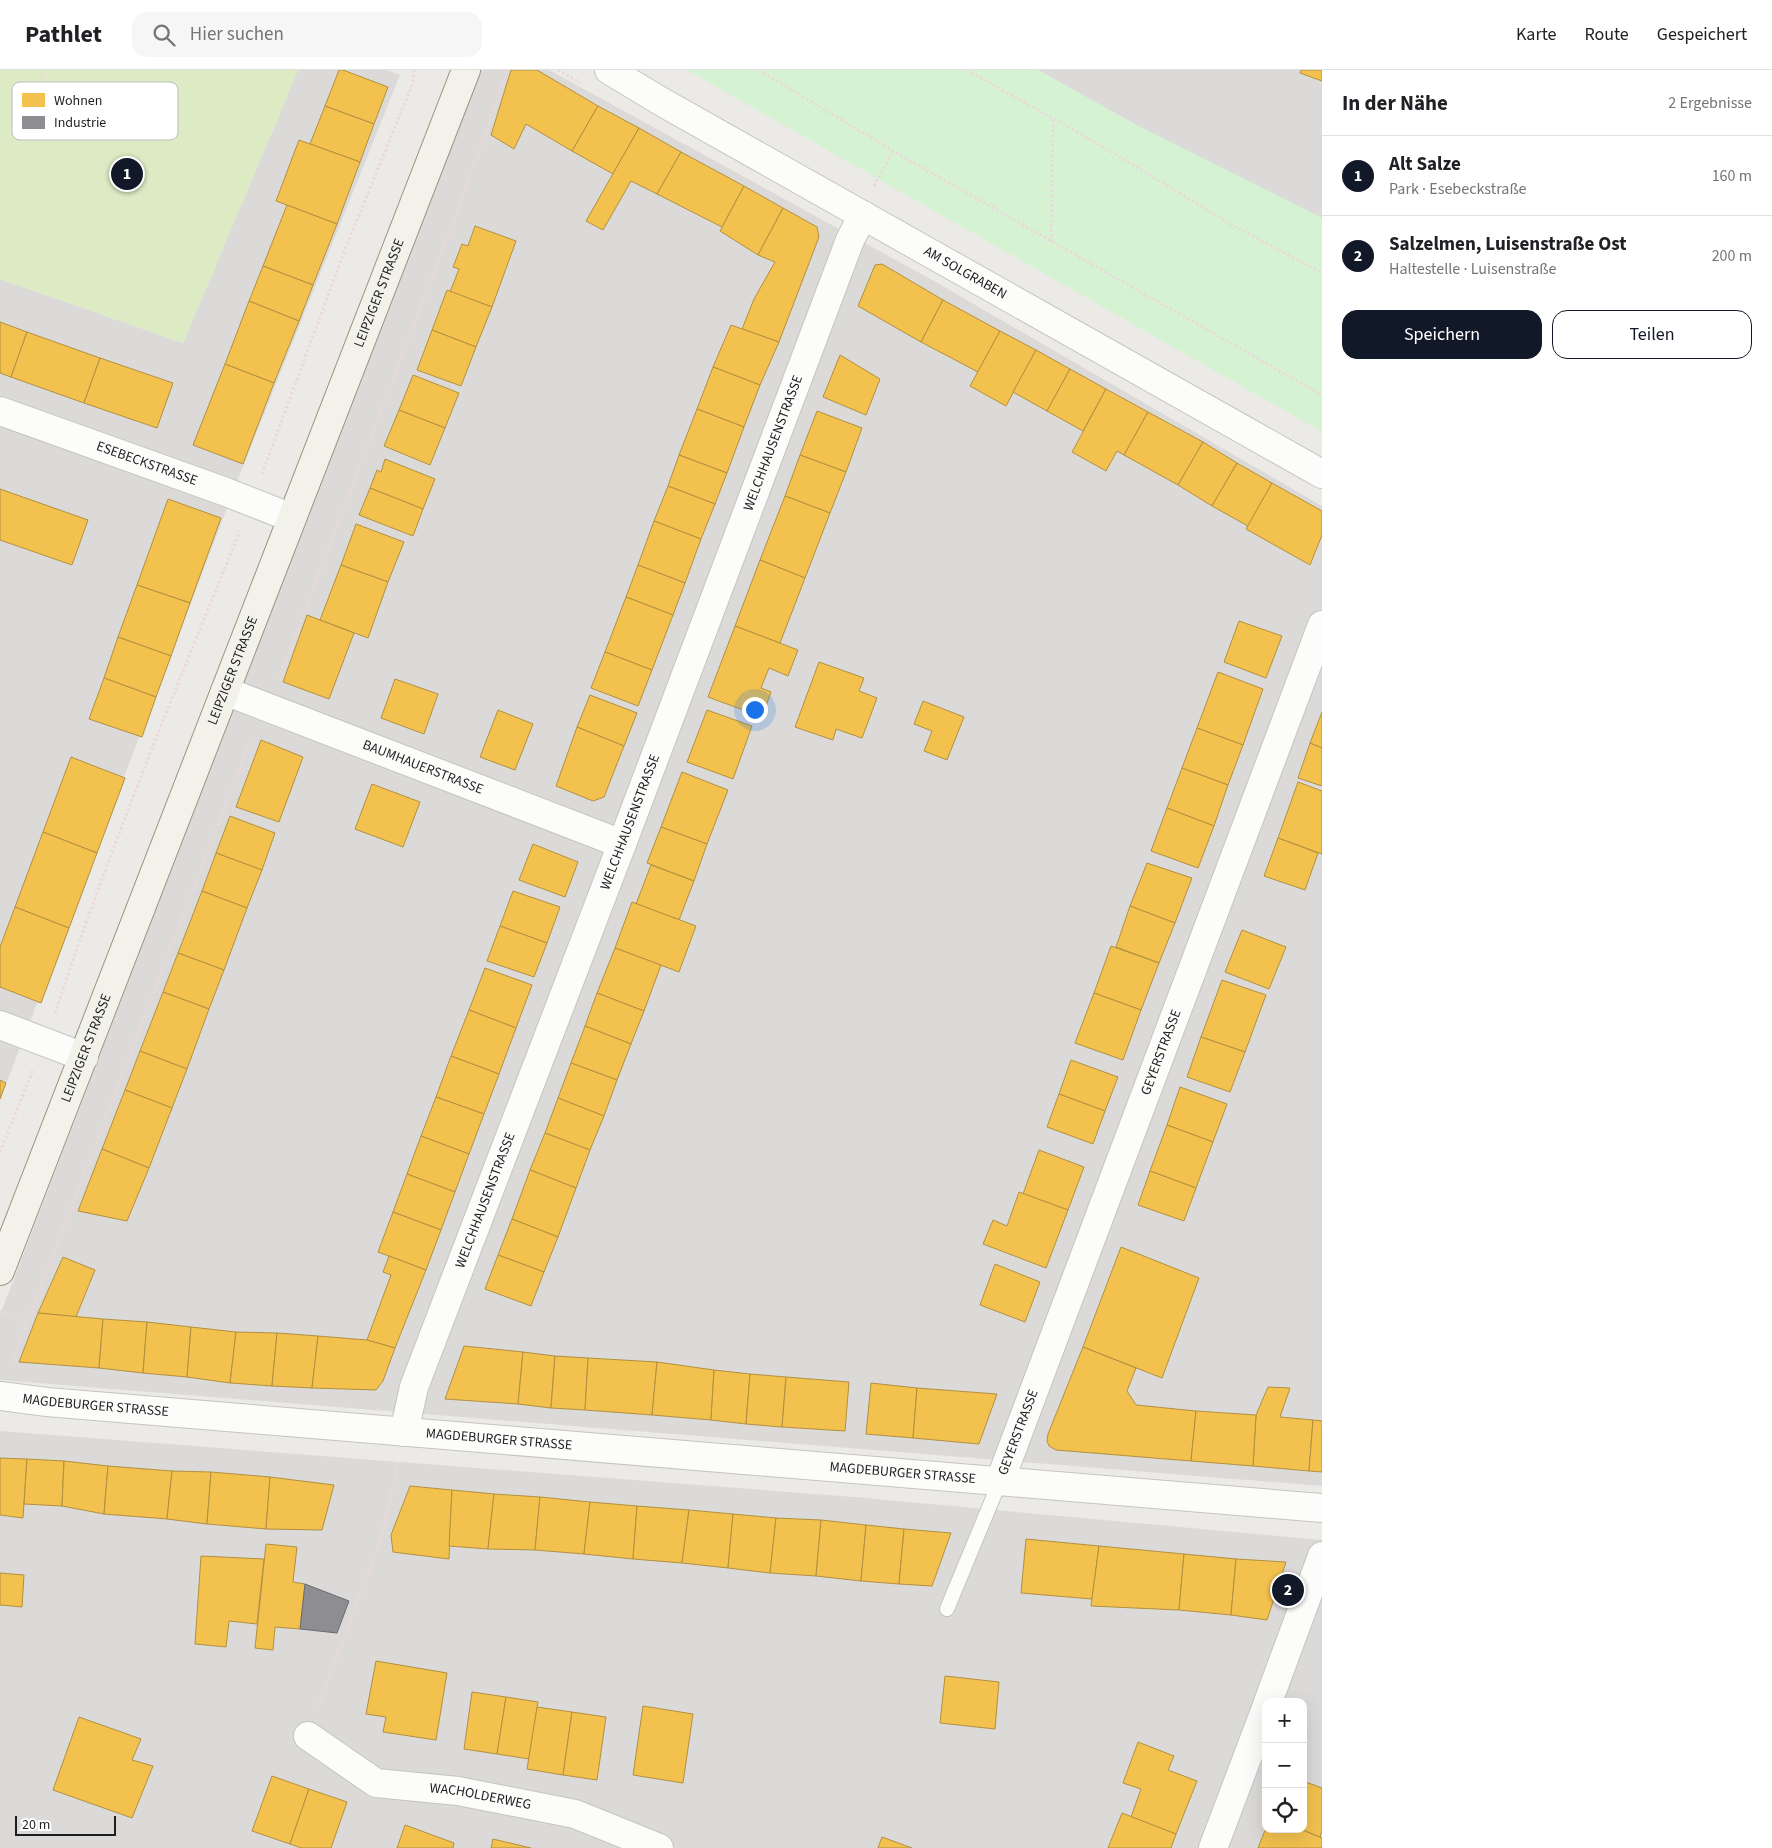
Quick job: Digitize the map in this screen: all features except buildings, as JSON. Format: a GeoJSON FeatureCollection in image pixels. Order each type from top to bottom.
{"type":"FeatureCollection","features":[{"type":"Feature","properties":{"kind":"main road","name":"LEIPZIGER STRASSE"},"geometry":{"type":"LineString","coordinates":[[0,1271],[466,70]]}},
{"type":"Feature","properties":{"kind":"street","name":"AM SOLGRABEN"},"geometry":{"type":"LineString","coordinates":[[609,70],[662,102],[1322,474]]}},
{"type":"Feature","properties":{"kind":"street","name":"WELCHHAUSENSTRASSE"},"geometry":{"type":"LineString","coordinates":[[404,1432],[414,1387],[850,240],[863,215]]}},
{"type":"Feature","properties":{"kind":"street","name":"ESEBECKSTRASSE"},"geometry":{"type":"LineString","coordinates":[[0,411],[252,501],[292,518]]}},
{"type":"Feature","properties":{"kind":"street","name":"GEYERSTRASSE"},"geometry":{"type":"LineString","coordinates":[[1000,1481],[1322,625]]}},
{"type":"Feature","properties":{"kind":"street","name":"BAUMHAUERSTRASSE"},"geometry":{"type":"LineString","coordinates":[[225,691],[622,844]]}},
{"type":"Feature","properties":{"kind":"street"},"geometry":{"type":"LineString","coordinates":[[0,1025],[84,1057]]}},
{"type":"Feature","properties":{"kind":"street","name":"MAGDEBURGER STRASSE"},"geometry":{"type":"LineString","coordinates":[[0,1396],[48,1402],[1322,1508]]}},
{"type":"Feature","properties":{"kind":"street"},"geometry":{"type":"LineString","coordinates":[[1269,1698],[1322,1556]]}},
{"type":"Feature","properties":{"kind":"street"},"geometry":{"type":"LineString","coordinates":[[1213,1848],[1262,1719]]}},
{"type":"Feature","properties":{"kind":"street","name":"WACHOLDERWEG"},"geometry":{"type":"LineString","coordinates":[[308,1736],[376,1783],[458,1791],[575,1814],[659,1848]]}},
{"type":"Feature","properties":{"kind":"lane","name":"MAGDEBURGER STRASSE"},"geometry":{"type":"LineString","coordinates":[[947,1609],[1000,1481]]}},
{"type":"Feature","properties":{"kind":"path"},"geometry":{"type":"LineString","coordinates":[[40,82],[45,70]]}},
{"type":"Feature","properties":{"kind":"path"},"geometry":{"type":"LineString","coordinates":[[0,1152],[45,1042],[69,970],[146,765],[252,501],[344,252],[413,83],[414,70]]}},
{"type":"Feature","properties":{"kind":"path"},"geometry":{"type":"LineString","coordinates":[[759,70],[893,151],[963,189],[1051,242],[1322,395]]}},
{"type":"Feature","properties":{"kind":"path"},"geometry":{"type":"LineString","coordinates":[[967,70],[1100,145],[1234,226],[1322,273]]}},
{"type":"Feature","properties":{"kind":"path"},"geometry":{"type":"LineString","coordinates":[[1051,242],[1053,119]]}},
{"type":"Feature","properties":{"kind":"path"},"geometry":{"type":"LineString","coordinates":[[0,1311],[28,1323]]}},
{"type":"Feature","properties":{"kind":"path"},"geometry":{"type":"LineString","coordinates":[[308,1736],[382,1536],[404,1432]]}},
{"type":"Feature","properties":{"kind":"shaded area"},"geometry":{"type":"Polygon","coordinates":[[[298,70],[387,70],[400,75],[244,464],[0,1100],[0,279],[183,343],[298,70]]]}},
{"type":"Feature","properties":{"kind":"shaded area"},"geometry":{"type":"Polygon","coordinates":[[[479,70],[549,70],[934,281],[1322,506],[1322,1486],[0,1380],[0,1315],[479,70]]]}},
{"type":"Feature","properties":{"kind":"shaded area"},"geometry":{"type":"Polygon","coordinates":[[[1038,70],[1322,70],[1322,218],[1138,126],[1038,70]]]}},
{"type":"Feature","properties":{"kind":"shaded area"},"geometry":{"type":"Polygon","coordinates":[[[0,1431],[854,1497],[1322,1540],[1322,1848],[0,1848],[0,1431]]]}},
{"type":"Feature","properties":{"kind":"green space"},"geometry":{"type":"Polygon","coordinates":[[[0,70],[298,70],[183,343],[0,279],[0,70]]]}},
{"type":"Feature","properties":{"kind":"green space"},"geometry":{"type":"Polygon","coordinates":[[[687,70],[1038,70],[1138,126],[1322,218],[1322,432],[687,70]]]}},
{"type":"Feature","properties":{"kind":"place","name":"Alt Salze"},"geometry":{"type":"Point","coordinates":[127,174]}},
{"type":"Feature","properties":{"kind":"place","name":"Salzelmen, Luisenstraße Ost"},"geometry":{"type":"Point","coordinates":[1288,1590]}}]}
